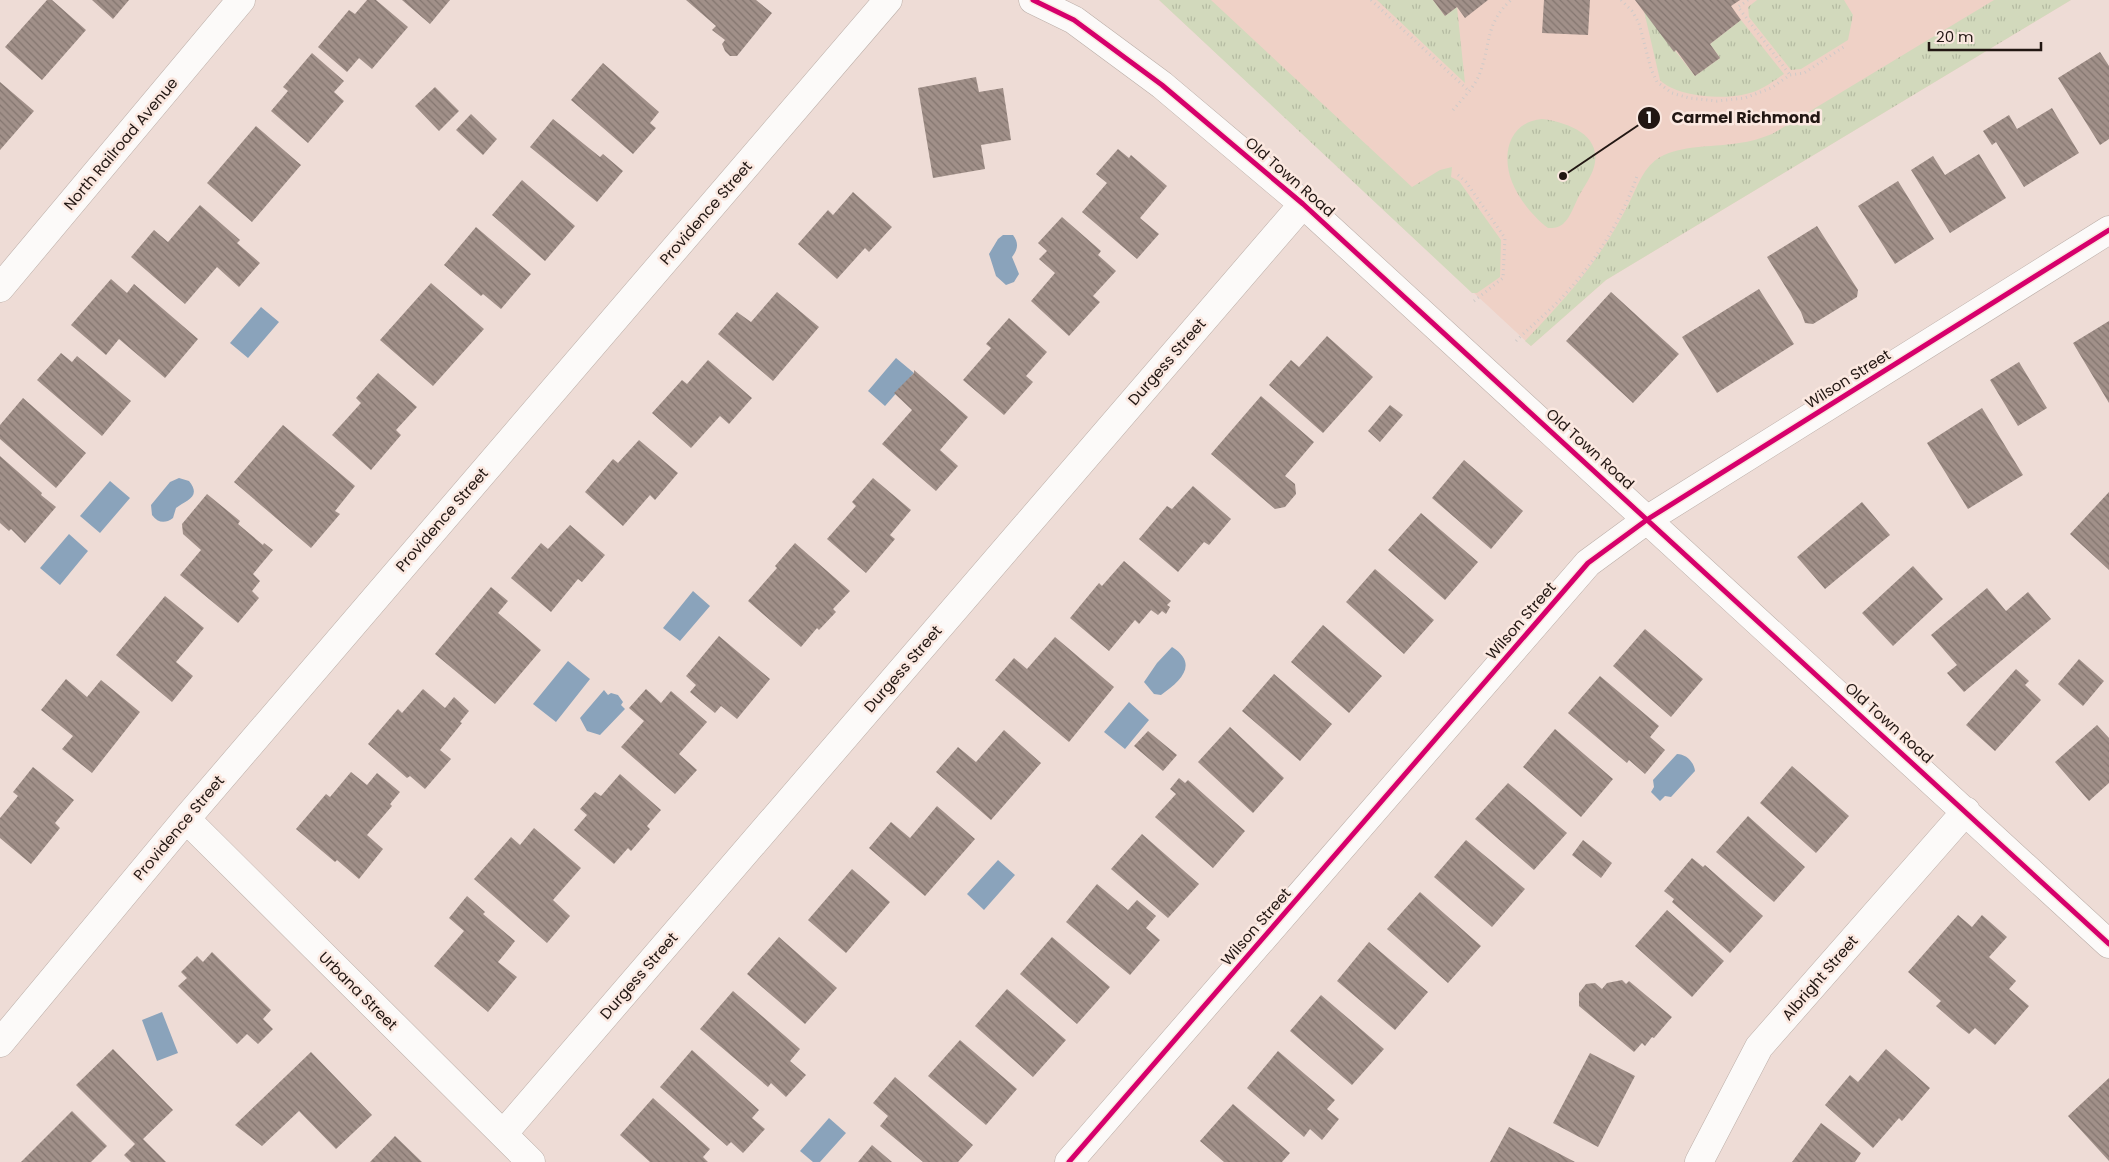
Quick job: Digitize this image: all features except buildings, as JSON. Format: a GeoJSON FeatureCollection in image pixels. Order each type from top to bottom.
{"type":"FeatureCollection","features":[{"type":"Feature","properties":{"kind":"street","name":"North Railroad Avenue"},"geometry":{"type":"LineString","coordinates":[[0,288],[241,0]]}},
{"type":"Feature","properties":{"kind":"street","name":"Providence Street"},"geometry":{"type":"LineString","coordinates":[[0,1044],[186,819],[888,0]]}},
{"type":"Feature","properties":{"kind":"street","name":"Old Town Road"},"geometry":{"type":"LineString","coordinates":[[1033,0],[1074,20],[1162,84],[1303,204],[2109,944]]}},
{"type":"Feature","properties":{"kind":"street","name":"Durgess Street"},"geometry":{"type":"LineString","coordinates":[[503,1134],[1303,204]]}},
{"type":"Feature","properties":{"kind":"street","name":"Wilson Street"},"geometry":{"type":"LineString","coordinates":[[1068,1162],[1588,563],[1648,519],[2109,230]]}},
{"type":"Feature","properties":{"kind":"street","name":"Albright Street"},"geometry":{"type":"LineString","coordinates":[[1699,1162],[1759,1047],[1966,811]]}},
{"type":"Feature","properties":{"kind":"street","name":"Urbana Street"},"geometry":{"type":"LineString","coordinates":[[186,819],[531,1162]]}},
{"type":"Feature","properties":{"kind":"path"},"geometry":{"type":"LineString","coordinates":[[1370,0],[1470,92]]}},
{"type":"Feature","properties":{"kind":"path"},"geometry":{"type":"LineString","coordinates":[[1453,110],[1470,92],[1480,73],[1496,16],[1511,0]]}},
{"type":"Feature","properties":{"kind":"path"},"geometry":{"type":"LineString","coordinates":[[1621,0],[1632,11],[1639,23],[1651,69],[1657,82],[1672,93],[1717,101],[1745,98],[1771,88],[1790,74],[1804,72],[1845,46]]}},
{"type":"Feature","properties":{"kind":"path"},"geometry":{"type":"LineString","coordinates":[[1748,0],[1738,7],[1790,74]]}},
{"type":"Feature","properties":{"kind":"path"},"geometry":{"type":"LineString","coordinates":[[1458,175],[1466,182],[1506,242],[1503,278],[1474,301]]}},
{"type":"Feature","properties":{"kind":"path"},"geometry":{"type":"LineString","coordinates":[[1516,341],[1568,292],[1599,251],[1630,196],[1636,176]]}},
{"type":"Feature","properties":{"kind":"shaded area"},"geometry":{"type":"Polygon","coordinates":[[[1159,0],[2071,0],[1606,280],[1531,346],[1159,0]]]}},
{"type":"Feature","properties":{"kind":"green space"},"geometry":{"type":"Polygon","coordinates":[[[1159,0],[1211,0],[1412,187],[1440,170],[1452,167],[1451,177],[1459,181],[1501,240],[1500,277],[1477,293],[1472,293],[1159,0]]]}},
{"type":"Feature","properties":{"kind":"green space"},"geometry":{"type":"Polygon","coordinates":[[[1377,0],[1433,0],[1445,16],[1457,7],[1465,83],[1377,0]]]}},
{"type":"Feature","properties":{"kind":"green space"},"geometry":{"type":"Polygon","coordinates":[[[1757,0],[1844,0],[1853,15],[1848,40],[1801,69],[1791,70],[1749,17],[1748,7],[1757,0]]]}},
{"type":"Feature","properties":{"kind":"green space"},"geometry":{"type":"Polygon","coordinates":[[[1994,0],[2071,0],[1606,280],[1531,346],[1525,341],[1571,291],[1597,257],[1620,220],[1644,174],[1657,159],[1682,149],[1755,140],[1772,134],[1994,0]]]}},
{"type":"Feature","properties":{"kind":"green space"},"geometry":{"type":"Polygon","coordinates":[[[1644,11],[1695,76],[1720,58],[1710,44],[1741,20],[1784,74],[1757,91],[1737,96],[1701,96],[1667,86],[1660,80],[1644,11]]]}},
{"type":"Feature","properties":{"kind":"green space"},"geometry":{"type":"Polygon","coordinates":[[[1542,119],[1562,123],[1580,132],[1588,138],[1593,146],[1595,156],[1594,167],[1571,214],[1563,224],[1554,228],[1548,228],[1543,224],[1522,201],[1512,182],[1507,161],[1510,141],[1515,133],[1531,121],[1542,119]]]}},
{"type":"Feature","properties":{"kind":"water"},"geometry":{"type":"Polygon","coordinates":[[[1003,235],[1013,235],[1017,243],[1017,249],[1012,257],[1019,274],[1014,282],[1006,285],[996,276],[989,254],[998,239],[1003,235]]]}},
{"type":"Feature","properties":{"kind":"water"},"geometry":{"type":"Polygon","coordinates":[[[261,307],[279,322],[248,358],[230,343],[261,307]]]}},
{"type":"Feature","properties":{"kind":"water"},"geometry":{"type":"Polygon","coordinates":[[[896,358],[914,373],[885,406],[868,391],[896,358]]]}},
{"type":"Feature","properties":{"kind":"water"},"geometry":{"type":"Polygon","coordinates":[[[179,478],[189,481],[193,486],[193,494],[191,498],[176,508],[173,518],[164,522],[159,521],[152,515],[151,505],[170,482],[179,478]]]}},
{"type":"Feature","properties":{"kind":"water"},"geometry":{"type":"Polygon","coordinates":[[[110,481],[130,498],[100,533],[80,516],[110,481]]]}},
{"type":"Feature","properties":{"kind":"water"},"geometry":{"type":"Polygon","coordinates":[[[69,534],[88,551],[60,585],[40,568],[69,534]]]}},
{"type":"Feature","properties":{"kind":"water"},"geometry":{"type":"Polygon","coordinates":[[[693,591],[710,606],[680,641],[663,628],[693,591]]]}},
{"type":"Feature","properties":{"kind":"water"},"geometry":{"type":"Polygon","coordinates":[[[1172,647],[1180,653],[1184,660],[1186,666],[1184,672],[1175,684],[1161,695],[1154,694],[1144,682],[1157,663],[1172,647]]]}},
{"type":"Feature","properties":{"kind":"water"},"geometry":{"type":"Polygon","coordinates":[[[568,661],[590,679],[556,722],[533,704],[568,661]]]}},
{"type":"Feature","properties":{"kind":"water"},"geometry":{"type":"Polygon","coordinates":[[[604,690],[608,695],[611,693],[618,695],[623,702],[621,705],[625,709],[600,735],[587,731],[580,718],[604,690]]]}},
{"type":"Feature","properties":{"kind":"water"},"geometry":{"type":"Polygon","coordinates":[[[1129,702],[1149,720],[1125,749],[1104,732],[1129,702]]]}},
{"type":"Feature","properties":{"kind":"water"},"geometry":{"type":"Polygon","coordinates":[[[1677,754],[1689,759],[1695,771],[1671,797],[1665,796],[1660,801],[1651,792],[1654,787],[1653,780],[1677,754]]]}},
{"type":"Feature","properties":{"kind":"water"},"geometry":{"type":"Polygon","coordinates":[[[998,860],[1015,875],[984,910],[967,894],[998,860]]]}},
{"type":"Feature","properties":{"kind":"water"},"geometry":{"type":"Polygon","coordinates":[[[162,1012],[178,1053],[157,1061],[142,1020],[162,1012]]]}},
{"type":"Feature","properties":{"kind":"water"},"geometry":{"type":"Polygon","coordinates":[[[829,1118],[846,1133],[820,1162],[813,1162],[800,1151],[829,1118]]]}},
{"type":"Feature","properties":{"kind":"cycle path"},"geometry":{"type":"LineString","coordinates":[[1033,0],[1074,20],[1162,85],[1303,204],[2109,944]]}},
{"type":"Feature","properties":{"kind":"cycle path"},"geometry":{"type":"LineString","coordinates":[[1069,1162],[1588,563],[1648,519],[2109,230]]}},
{"type":"Feature","properties":{"kind":"place","name":"Carmel Richmond"},"geometry":{"type":"Point","coordinates":[1563,176]}}]}
